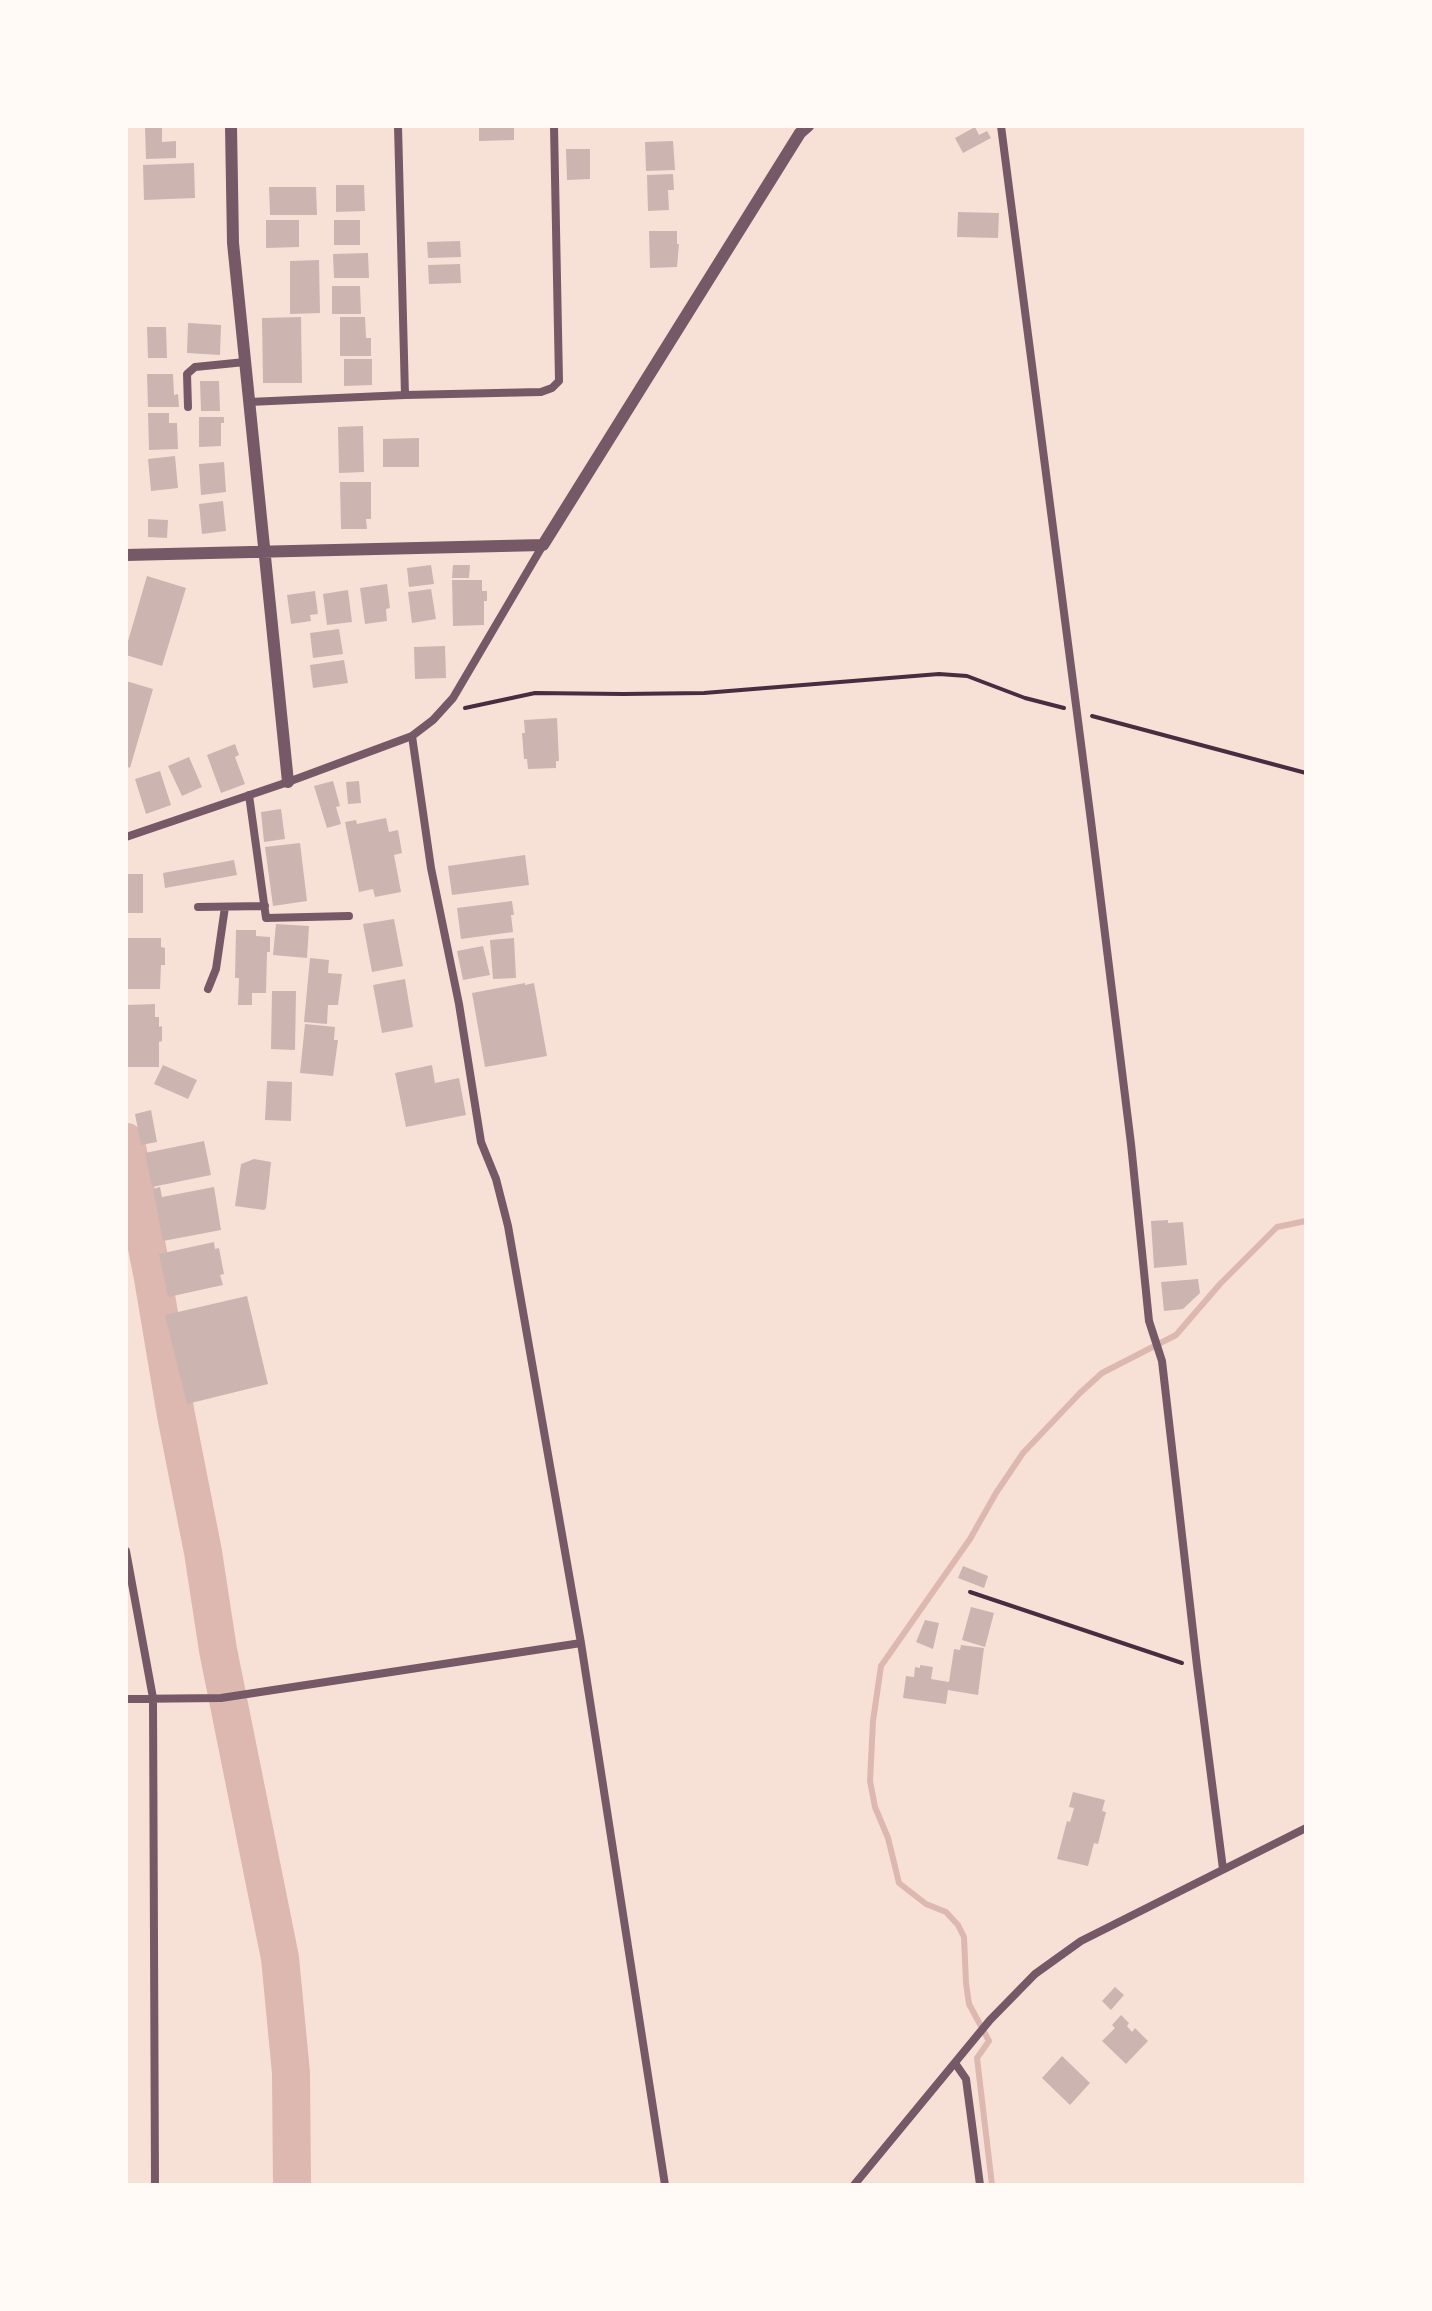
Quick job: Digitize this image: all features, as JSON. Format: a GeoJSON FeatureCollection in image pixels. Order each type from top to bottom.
{"type":"FeatureCollection","features":[{"type":"Feature","properties":{"kind":"street"},"geometry":{"type":"LineString","coordinates":[[231,126],[233,243],[288,782]]}},
{"type":"Feature","properties":{"kind":"street"},"geometry":{"type":"LineString","coordinates":[[398,126],[405,395]]}},
{"type":"Feature","properties":{"kind":"street"},"geometry":{"type":"LineString","coordinates":[[249,402],[541,392],[552,388],[559,381],[554,126]]}},
{"type":"Feature","properties":{"kind":"street"},"geometry":{"type":"LineString","coordinates":[[126,837],[412,736],[446,707],[543,545],[792,146],[808,126]]}},
{"type":"Feature","properties":{"kind":"street"},"geometry":{"type":"LineString","coordinates":[[1001,126],[1131,1144],[1149,1321],[1162,1361],[1223,1869]]}},
{"type":"Feature","properties":{"kind":"street"},"geometry":{"type":"LineString","coordinates":[[188,407],[187,374],[195,367],[245,362]]}},
{"type":"Feature","properties":{"kind":"street"},"geometry":{"type":"LineString","coordinates":[[132,555],[543,545]]}},
{"type":"Feature","properties":{"kind":"street"},"geometry":{"type":"LineString","coordinates":[[412,736],[431,868],[459,1004],[481,1142],[496,1179],[508,1226],[581,1643],[665,2185]]}},
{"type":"Feature","properties":{"kind":"street"},"geometry":{"type":"LineString","coordinates":[[249,795],[266,918],[349,916]]}},
{"type":"Feature","properties":{"kind":"street"},"geometry":{"type":"LineString","coordinates":[[198,907],[265,906]]}},
{"type":"Feature","properties":{"kind":"street"},"geometry":{"type":"LineString","coordinates":[[208,989],[216,969],[225,907]]}},
{"type":"Feature","properties":{"kind":"street"},"geometry":{"type":"LineString","coordinates":[[126,1551],[153,1698],[155,2185]]}},
{"type":"Feature","properties":{"kind":"street"},"geometry":{"type":"LineString","coordinates":[[126,1699],[221,1698],[581,1643]]}},
{"type":"Feature","properties":{"kind":"street"},"geometry":{"type":"LineString","coordinates":[[854,2185],[1020,1987],[1061,1953],[1306,1828]]}},
{"type":"Feature","properties":{"kind":"street"},"geometry":{"type":"LineString","coordinates":[[955,2063],[966,2079],[980,2185]]}},
{"type":"Feature","properties":{"kind":"path"},"geometry":{"type":"LineString","coordinates":[[446,707],[480,707],[535,693],[704,693],[939,674],[967,676],[1025,698],[1306,773]]}},
{"type":"Feature","properties":{"kind":"path"},"geometry":{"type":"LineString","coordinates":[[970,1592],[1174,1661],[1197,1664]]}},
{"type":"Feature","properties":{"kind":"building"},"geometry":{"type":"Polygon","coordinates":[[[145,126],[162,126],[162,142],[176,141],[176,158],[146,159],[145,126]]]}},
{"type":"Feature","properties":{"kind":"building"},"geometry":{"type":"Polygon","coordinates":[[[479,126],[514,126],[514,140],[479,141],[479,126]]]}},
{"type":"Feature","properties":{"kind":"building"},"geometry":{"type":"Polygon","coordinates":[[[975,127],[979,135],[987,131],[991,138],[963,153],[955,138],[975,127]]]}},
{"type":"Feature","properties":{"kind":"building"},"geometry":{"type":"Polygon","coordinates":[[[673,141],[675,170],[646,171],[645,142],[673,141]]]}},
{"type":"Feature","properties":{"kind":"building"},"geometry":{"type":"Polygon","coordinates":[[[566,149],[590,149],[590,179],[567,180],[566,149]]]}},
{"type":"Feature","properties":{"kind":"building"},"geometry":{"type":"Polygon","coordinates":[[[194,163],[195,198],[144,200],[143,165],[194,163]]]}},
{"type":"Feature","properties":{"kind":"building"},"geometry":{"type":"Polygon","coordinates":[[[673,174],[674,190],[668,190],[669,210],[648,211],[647,175],[673,174]]]}},
{"type":"Feature","properties":{"kind":"building"},"geometry":{"type":"Polygon","coordinates":[[[336,185],[364,185],[365,211],[336,212],[336,185]]]}},
{"type":"Feature","properties":{"kind":"building"},"geometry":{"type":"Polygon","coordinates":[[[269,187],[316,187],[317,215],[270,215],[269,187]]]}},
{"type":"Feature","properties":{"kind":"building"},"geometry":{"type":"Polygon","coordinates":[[[958,212],[999,213],[998,238],[957,237],[958,212]]]}},
{"type":"Feature","properties":{"kind":"building"},"geometry":{"type":"Polygon","coordinates":[[[266,220],[299,220],[299,247],[266,248],[266,220]]]}},
{"type":"Feature","properties":{"kind":"building"},"geometry":{"type":"Polygon","coordinates":[[[334,220],[360,220],[360,245],[334,245],[334,220]]]}},
{"type":"Feature","properties":{"kind":"building"},"geometry":{"type":"Polygon","coordinates":[[[649,231],[677,231],[677,267],[650,268],[649,231]]]}},
{"type":"Feature","properties":{"kind":"building"},"geometry":{"type":"Polygon","coordinates":[[[460,241],[461,257],[428,258],[427,242],[460,241]]]}},
{"type":"Feature","properties":{"kind":"building"},"geometry":{"type":"Polygon","coordinates":[[[368,253],[369,278],[334,278],[333,254],[368,253]]]}},
{"type":"Feature","properties":{"kind":"building"},"geometry":{"type":"Polygon","coordinates":[[[319,260],[320,313],[290,314],[290,261],[319,260]]]}},
{"type":"Feature","properties":{"kind":"building"},"geometry":{"type":"Polygon","coordinates":[[[460,264],[461,283],[429,284],[428,265],[460,264]]]}},
{"type":"Feature","properties":{"kind":"building"},"geometry":{"type":"Polygon","coordinates":[[[332,286],[360,286],[361,314],[332,314],[332,286]]]}},
{"type":"Feature","properties":{"kind":"building"},"geometry":{"type":"Polygon","coordinates":[[[301,317],[302,383],[263,383],[262,318],[301,317]]]}},
{"type":"Feature","properties":{"kind":"building"},"geometry":{"type":"Polygon","coordinates":[[[340,317],[365,317],[366,338],[371,338],[371,356],[340,356],[340,317]]]}},
{"type":"Feature","properties":{"kind":"building"},"geometry":{"type":"Polygon","coordinates":[[[188,323],[221,325],[220,355],[187,353],[188,323]]]}},
{"type":"Feature","properties":{"kind":"building"},"geometry":{"type":"Polygon","coordinates":[[[147,327],[166,327],[167,358],[148,358],[147,327]]]}},
{"type":"Feature","properties":{"kind":"building"},"geometry":{"type":"Polygon","coordinates":[[[344,359],[372,359],[372,385],[344,386],[344,359]]]}},
{"type":"Feature","properties":{"kind":"building"},"geometry":{"type":"Polygon","coordinates":[[[147,374],[173,374],[174,395],[178,394],[179,407],[148,407],[147,374]]]}},
{"type":"Feature","properties":{"kind":"building"},"geometry":{"type":"Polygon","coordinates":[[[200,381],[219,381],[220,411],[201,411],[200,381]]]}},
{"type":"Feature","properties":{"kind":"building"},"geometry":{"type":"Polygon","coordinates":[[[148,413],[169,413],[169,423],[177,423],[178,449],[149,450],[148,413]]]}},
{"type":"Feature","properties":{"kind":"building"},"geometry":{"type":"Polygon","coordinates":[[[199,417],[224,417],[221,446],[199,447],[199,417]]]}},
{"type":"Feature","properties":{"kind":"building"},"geometry":{"type":"Polygon","coordinates":[[[363,426],[364,472],[339,473],[338,427],[363,426]]]}},
{"type":"Feature","properties":{"kind":"building"},"geometry":{"type":"Polygon","coordinates":[[[419,438],[419,467],[383,467],[383,439],[419,438]]]}},
{"type":"Feature","properties":{"kind":"building"},"geometry":{"type":"Polygon","coordinates":[[[175,456],[178,488],[151,491],[148,459],[175,456]]]}},
{"type":"Feature","properties":{"kind":"building"},"geometry":{"type":"Polygon","coordinates":[[[224,462],[226,492],[201,495],[199,464],[224,462]]]}},
{"type":"Feature","properties":{"kind":"building"},"geometry":{"type":"Polygon","coordinates":[[[340,482],[371,482],[371,519],[366,519],[367,529],[341,529],[340,482]]]}},
{"type":"Feature","properties":{"kind":"building"},"geometry":{"type":"Polygon","coordinates":[[[223,501],[226,531],[202,534],[199,504],[223,501]]]}},
{"type":"Feature","properties":{"kind":"building"},"geometry":{"type":"Polygon","coordinates":[[[148,519],[168,520],[167,538],[148,537],[148,519]]]}},
{"type":"Feature","properties":{"kind":"building"},"geometry":{"type":"Polygon","coordinates":[[[431,565],[434,584],[409,587],[407,568],[431,565]]]}},
{"type":"Feature","properties":{"kind":"building"},"geometry":{"type":"Polygon","coordinates":[[[453,565],[470,565],[469,578],[452,578],[453,565]]]}},
{"type":"Feature","properties":{"kind":"building"},"geometry":{"type":"Polygon","coordinates":[[[147,576],[186,588],[162,666],[126,655],[147,576]]]}},
{"type":"Feature","properties":{"kind":"building"},"geometry":{"type":"Polygon","coordinates":[[[452,580],[482,580],[482,591],[487,591],[484,625],[453,626],[452,580]]]}},
{"type":"Feature","properties":{"kind":"building"},"geometry":{"type":"Polygon","coordinates":[[[387,584],[390,608],[386,609],[387,621],[365,624],[360,588],[387,584]]]}},
{"type":"Feature","properties":{"kind":"building"},"geometry":{"type":"Polygon","coordinates":[[[431,589],[436,619],[412,623],[408,592],[431,589]]]}},
{"type":"Feature","properties":{"kind":"building"},"geometry":{"type":"Polygon","coordinates":[[[348,590],[352,622],[327,625],[323,594],[348,590]]]}},
{"type":"Feature","properties":{"kind":"building"},"geometry":{"type":"Polygon","coordinates":[[[315,591],[318,614],[310,615],[311,621],[291,624],[287,595],[315,591]]]}},
{"type":"Feature","properties":{"kind":"building"},"geometry":{"type":"Polygon","coordinates":[[[339,629],[343,654],[313,658],[310,633],[339,629]]]}},
{"type":"Feature","properties":{"kind":"building"},"geometry":{"type":"Polygon","coordinates":[[[445,646],[446,678],[415,679],[414,647],[445,646]]]}},
{"type":"Feature","properties":{"kind":"building"},"geometry":{"type":"Polygon","coordinates":[[[344,660],[348,683],[313,688],[310,665],[344,660]]]}},
{"type":"Feature","properties":{"kind":"building"},"geometry":{"type":"Polygon","coordinates":[[[126,681],[153,689],[130,768],[126,766],[126,681]]]}},
{"type":"Feature","properties":{"kind":"building"},"geometry":{"type":"Polygon","coordinates":[[[557,718],[559,761],[556,761],[556,768],[528,769],[527,759],[524,759],[524,720],[557,718]]]}},
{"type":"Feature","properties":{"kind":"building"},"geometry":{"type":"Polygon","coordinates":[[[235,744],[239,755],[235,757],[245,784],[221,793],[207,755],[235,744]]]}},
{"type":"Feature","properties":{"kind":"building"},"geometry":{"type":"Polygon","coordinates":[[[189,757],[202,787],[182,796],[168,766],[189,757]]]}},
{"type":"Feature","properties":{"kind":"building"},"geometry":{"type":"Polygon","coordinates":[[[160,771],[171,805],[146,814],[135,779],[160,771]]]}},
{"type":"Feature","properties":{"kind":"building"},"geometry":{"type":"Polygon","coordinates":[[[333,781],[341,824],[327,828],[314,786],[333,781]]]}},
{"type":"Feature","properties":{"kind":"building"},"geometry":{"type":"Polygon","coordinates":[[[359,781],[361,803],[348,804],[346,782],[359,781]]]}},
{"type":"Feature","properties":{"kind":"building"},"geometry":{"type":"Polygon","coordinates":[[[281,809],[285,839],[264,842],[261,812],[281,809]]]}},
{"type":"Feature","properties":{"kind":"building"},"geometry":{"type":"Polygon","coordinates":[[[386,818],[389,832],[398,830],[402,853],[394,855],[401,892],[375,897],[373,889],[359,892],[345,822],[356,820],[357,824],[386,818]]]}},
{"type":"Feature","properties":{"kind":"building"},"geometry":{"type":"Polygon","coordinates":[[[300,843],[307,901],[273,906],[265,847],[300,843]]]}},
{"type":"Feature","properties":{"kind":"building"},"geometry":{"type":"Polygon","coordinates":[[[525,855],[529,885],[452,895],[448,866],[525,855]]]}},
{"type":"Feature","properties":{"kind":"building"},"geometry":{"type":"Polygon","coordinates":[[[234,860],[237,875],[165,888],[163,873],[234,860]]]}},
{"type":"Feature","properties":{"kind":"building"},"geometry":{"type":"Polygon","coordinates":[[[126,874],[143,874],[143,913],[126,913],[126,874]]]}},
{"type":"Feature","properties":{"kind":"building"},"geometry":{"type":"Polygon","coordinates":[[[512,901],[513,932],[461,939],[457,908],[512,901]]]}},
{"type":"Feature","properties":{"kind":"building"},"geometry":{"type":"Polygon","coordinates":[[[394,919],[403,966],[372,972],[363,924],[394,919]]]}},
{"type":"Feature","properties":{"kind":"building"},"geometry":{"type":"Polygon","coordinates":[[[276,924],[309,926],[307,958],[273,955],[276,924]]]}},
{"type":"Feature","properties":{"kind":"building"},"geometry":{"type":"Polygon","coordinates":[[[236,930],[256,930],[256,936],[270,937],[266,993],[252,993],[252,1005],[238,1005],[236,930]]]}},
{"type":"Feature","properties":{"kind":"building"},"geometry":{"type":"Polygon","coordinates":[[[126,938],[161,938],[161,947],[165,948],[165,965],[161,965],[160,989],[126,989],[126,938]]]}},
{"type":"Feature","properties":{"kind":"building"},"geometry":{"type":"Polygon","coordinates":[[[514,938],[516,978],[493,979],[490,940],[514,938]]]}},
{"type":"Feature","properties":{"kind":"building"},"geometry":{"type":"Polygon","coordinates":[[[483,946],[490,975],[463,980],[457,951],[483,946]]]}},
{"type":"Feature","properties":{"kind":"building"},"geometry":{"type":"Polygon","coordinates":[[[310,958],[329,960],[328,973],[342,974],[338,1005],[328,1005],[327,1024],[304,1022],[310,958]]]}},
{"type":"Feature","properties":{"kind":"building"},"geometry":{"type":"Polygon","coordinates":[[[405,979],[413,1027],[382,1033],[373,985],[405,979]]]}},
{"type":"Feature","properties":{"kind":"building"},"geometry":{"type":"Polygon","coordinates":[[[534,983],[547,1056],[485,1067],[472,993],[534,983]]]}},
{"type":"Feature","properties":{"kind":"building"},"geometry":{"type":"Polygon","coordinates":[[[272,991],[296,991],[295,1050],[271,1049],[272,991]]]}},
{"type":"Feature","properties":{"kind":"building"},"geometry":{"type":"Polygon","coordinates":[[[155,1004],[155,1017],[159,1017],[159,1027],[162,1026],[159,1067],[126,1067],[126,1005],[155,1004]]]}},
{"type":"Feature","properties":{"kind":"building"},"geometry":{"type":"Polygon","coordinates":[[[305,1024],[335,1027],[334,1040],[338,1040],[333,1076],[300,1073],[305,1024]]]}},
{"type":"Feature","properties":{"kind":"building"},"geometry":{"type":"Polygon","coordinates":[[[163,1065],[197,1080],[188,1099],[154,1084],[163,1065]]]}},
{"type":"Feature","properties":{"kind":"building"},"geometry":{"type":"Polygon","coordinates":[[[432,1065],[435,1083],[459,1078],[466,1115],[406,1127],[395,1073],[432,1065]]]}},
{"type":"Feature","properties":{"kind":"building"},"geometry":{"type":"Polygon","coordinates":[[[267,1081],[292,1082],[291,1121],[265,1120],[267,1081]]]}},
{"type":"Feature","properties":{"kind":"building"},"geometry":{"type":"Polygon","coordinates":[[[151,1110],[157,1142],[141,1145],[135,1114],[151,1110]]]}},
{"type":"Feature","properties":{"kind":"building"},"geometry":{"type":"Polygon","coordinates":[[[204,1141],[211,1175],[152,1187],[145,1153],[204,1141]]]}},
{"type":"Feature","properties":{"kind":"building"},"geometry":{"type":"Polygon","coordinates":[[[254,1159],[271,1162],[264,1210],[235,1206],[241,1164],[254,1159]]]}},
{"type":"Feature","properties":{"kind":"building"},"geometry":{"type":"Polygon","coordinates":[[[160,1187],[162,1197],[214,1187],[221,1230],[163,1241],[153,1189],[160,1187]]]}},
{"type":"Feature","properties":{"kind":"building"},"geometry":{"type":"Polygon","coordinates":[[[1168,1220],[1168,1223],[1183,1222],[1187,1265],[1154,1268],[1151,1221],[1168,1220]]]}},
{"type":"Feature","properties":{"kind":"building"},"geometry":{"type":"Polygon","coordinates":[[[214,1242],[215,1249],[219,1248],[223,1285],[168,1297],[159,1254],[214,1242]]]}},
{"type":"Feature","properties":{"kind":"building"},"geometry":{"type":"Polygon","coordinates":[[[1198,1279],[1200,1293],[1183,1309],[1164,1311],[1161,1282],[1198,1279]]]}},
{"type":"Feature","properties":{"kind":"building"},"geometry":{"type":"Polygon","coordinates":[[[247,1296],[268,1384],[187,1404],[165,1315],[247,1296]]]}},
{"type":"Feature","properties":{"kind":"building"},"geometry":{"type":"Polygon","coordinates":[[[963,1566],[988,1576],[984,1588],[958,1578],[963,1566]]]}},
{"type":"Feature","properties":{"kind":"building"},"geometry":{"type":"Polygon","coordinates":[[[971,1607],[994,1613],[985,1647],[962,1640],[971,1607]]]}},
{"type":"Feature","properties":{"kind":"building"},"geometry":{"type":"Polygon","coordinates":[[[925,1620],[939,1623],[933,1649],[916,1642],[925,1620]]]}},
{"type":"Feature","properties":{"kind":"building"},"geometry":{"type":"Polygon","coordinates":[[[961,1645],[984,1648],[978,1695],[948,1690],[946,1704],[903,1698],[906,1676],[914,1677],[915,1667],[920,1668],[920,1665],[933,1667],[931,1679],[949,1682],[954,1649],[960,1650],[961,1645]]]}},
{"type":"Feature","properties":{"kind":"building"},"geometry":{"type":"Polygon","coordinates":[[[1073,1792],[1105,1800],[1102,1811],[1106,1812],[1098,1844],[1094,1843],[1088,1866],[1057,1859],[1067,1821],[1070,1822],[1074,1808],[1069,1807],[1073,1792]]]}},
{"type":"Feature","properties":{"kind":"building"},"geometry":{"type":"Polygon","coordinates":[[[1115,1987],[1124,1995],[1111,2010],[1102,2001],[1115,1987]]]}},
{"type":"Feature","properties":{"kind":"building"},"geometry":{"type":"Polygon","coordinates":[[[1121,2015],[1132,2032],[1135,2028],[1148,2041],[1126,2064],[1102,2041],[1115,2028],[1112,2025],[1121,2015]]]}},
{"type":"Feature","properties":{"kind":"building"},"geometry":{"type":"Polygon","coordinates":[[[1062,2056],[1090,2083],[1070,2105],[1042,2078],[1062,2056]]]}},
{"type":"Feature","properties":{"kind":"waterway"},"geometry":{"type":"LineString","coordinates":[[126,1142],[203,1552],[218,1650],[280,1958],[291,2073],[292,2185]]}},
{"type":"Feature","properties":{"kind":"waterway"},"geometry":{"type":"LineString","coordinates":[[992,2185],[977,2058],[989,2041],[969,2004],[964,1937],[946,1912],[926,1904],[899,1883],[888,1838],[875,1807],[870,1781],[873,1721],[881,1666],[970,1539],[1023,1453],[1080,1393],[1102,1373],[1176,1335],[1220,1284],[1277,1227],[1306,1221]]}}]}
